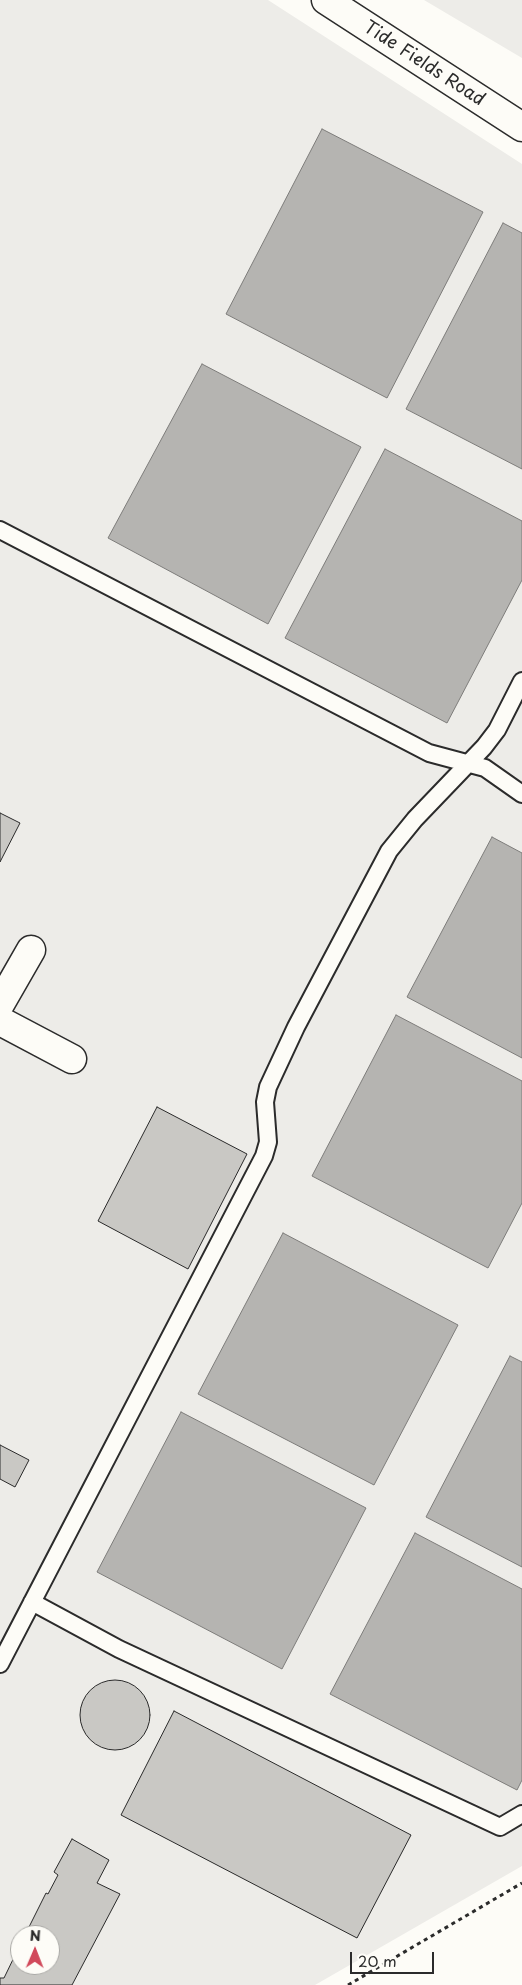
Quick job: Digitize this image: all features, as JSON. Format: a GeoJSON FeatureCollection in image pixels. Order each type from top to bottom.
{"type":"FeatureCollection","features":[{"type":"Feature","properties":{"kind":"street","name":"Tide Fields Road"},"geometry":{"type":"LineString","coordinates":[[326,0],[522,127]]}},
{"type":"Feature","properties":{"kind":"street"},"geometry":{"type":"LineString","coordinates":[[0,1004],[31,950]]}},
{"type":"Feature","properties":{"kind":"street"},"geometry":{"type":"LineString","coordinates":[[0,1021],[72,1059]]}},
{"type":"Feature","properties":{"kind":"lane"},"geometry":{"type":"LineString","coordinates":[[0,530],[429,753],[485,768],[522,794]]}},
{"type":"Feature","properties":{"kind":"lane"},"geometry":{"type":"LineString","coordinates":[[0,1664],[264,1156],[268,1142],[265,1102],[268,1087],[296,1027],[389,851],[415,819],[484,747],[497,730],[522,681]]}},
{"type":"Feature","properties":{"kind":"lane"},"geometry":{"type":"LineString","coordinates":[[32,1602],[119,1649],[500,1827],[522,1814]]}},
{"type":"Feature","properties":{"kind":"path"},"geometry":{"type":"LineString","coordinates":[[348,1985],[522,1883]]}},
{"type":"Feature","properties":{"kind":"shaded area"},"geometry":{"type":"Polygon","coordinates":[[[0,0],[268,0],[522,164],[522,1866],[315,1985],[0,1985],[0,0]]]}},
{"type":"Feature","properties":{"kind":"shaded area"},"geometry":{"type":"Polygon","coordinates":[[[424,0],[522,0],[522,58],[424,0]]]}},
{"type":"Feature","properties":{"kind":"shaded area"},"geometry":{"type":"Polygon","coordinates":[[[322,129],[483,212],[387,398],[226,314],[322,129]]]}},
{"type":"Feature","properties":{"kind":"shaded area"},"geometry":{"type":"Polygon","coordinates":[[[503,223],[522,233],[522,469],[406,409],[503,223]]]}},
{"type":"Feature","properties":{"kind":"shaded area"},"geometry":{"type":"Polygon","coordinates":[[[202,364],[361,447],[268,624],[108,538],[202,364]]]}},
{"type":"Feature","properties":{"kind":"shaded area"},"geometry":{"type":"Polygon","coordinates":[[[385,449],[522,521],[522,580],[447,723],[285,638],[385,449]]]}},
{"type":"Feature","properties":{"kind":"shaded area"},"geometry":{"type":"Polygon","coordinates":[[[492,837],[522,853],[522,1058],[407,997],[492,837]]]}},
{"type":"Feature","properties":{"kind":"shaded area"},"geometry":{"type":"Polygon","coordinates":[[[396,1015],[522,1081],[522,1203],[488,1268],[312,1176],[396,1015]]]}},
{"type":"Feature","properties":{"kind":"shaded area"},"geometry":{"type":"Polygon","coordinates":[[[283,1233],[458,1325],[374,1485],[198,1394],[283,1233]]]}},
{"type":"Feature","properties":{"kind":"shaded area"},"geometry":{"type":"Polygon","coordinates":[[[510,1356],[522,1362],[522,1567],[426,1517],[510,1356]]]}},
{"type":"Feature","properties":{"kind":"shaded area"},"geometry":{"type":"Polygon","coordinates":[[[181,1412],[366,1508],[282,1669],[97,1572],[181,1412]]]}},
{"type":"Feature","properties":{"kind":"shaded area"},"geometry":{"type":"Polygon","coordinates":[[[415,1533],[522,1589],[522,1780],[517,1790],[330,1694],[415,1533]]]}},
{"type":"Feature","properties":{"kind":"building"},"geometry":{"type":"Polygon","coordinates":[[[0,813],[20,823],[0,862],[0,813]]]}},
{"type":"Feature","properties":{"kind":"building"},"geometry":{"type":"Polygon","coordinates":[[[157,1107],[247,1154],[188,1269],[98,1221],[157,1107]]]}},
{"type":"Feature","properties":{"kind":"building"},"geometry":{"type":"Polygon","coordinates":[[[0,1445],[29,1460],[15,1487],[0,1479],[0,1445]]]}},
{"type":"Feature","properties":{"kind":"building"},"geometry":{"type":"Polygon","coordinates":[[[115,1680],[128,1683],[140,1690],[147,1702],[150,1715],[147,1728],[140,1740],[128,1747],[115,1750],[102,1747],[90,1740],[83,1728],[80,1715],[83,1702],[90,1690],[102,1683],[115,1680]]]}},
{"type":"Feature","properties":{"kind":"building"},"geometry":{"type":"Polygon","coordinates":[[[174,1711],[411,1835],[357,1938],[121,1815],[174,1711]]]}},
{"type":"Feature","properties":{"kind":"building"},"geometry":{"type":"Polygon","coordinates":[[[72,1839],[109,1860],[97,1883],[120,1894],[72,1985],[0,1985],[0,1978],[4,1978],[10,1966],[10,1975],[60,1975],[60,1925],[30,1925],[46,1893],[48,1894],[58,1875],[54,1872],[72,1839]]]}}]}
